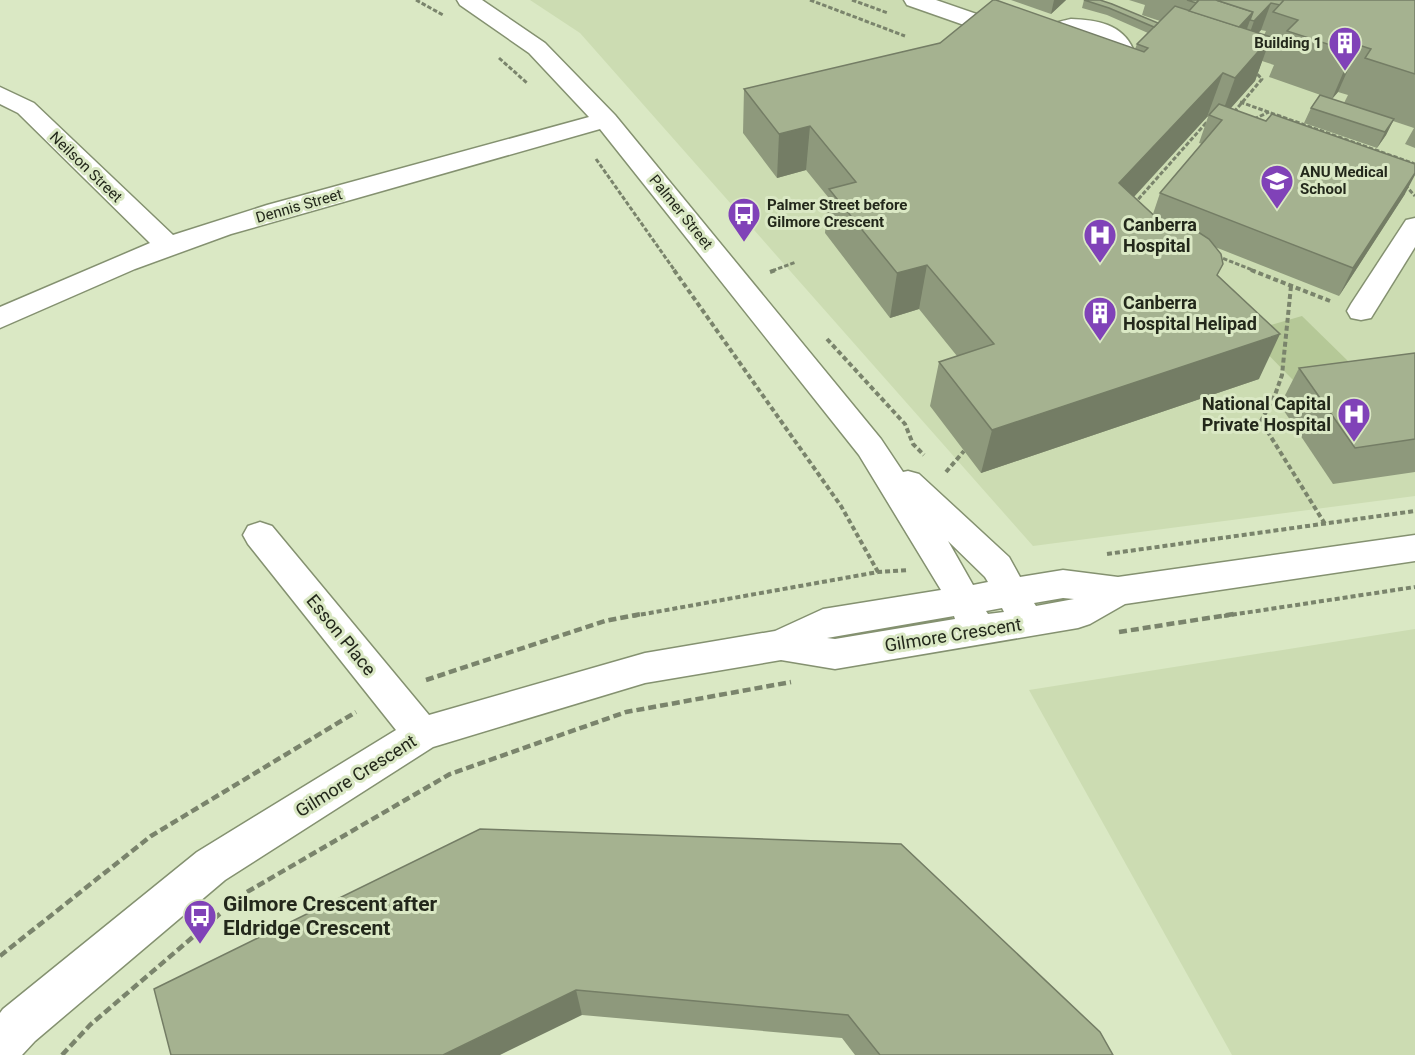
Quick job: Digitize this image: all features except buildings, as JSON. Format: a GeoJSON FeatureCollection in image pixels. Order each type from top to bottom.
{"type":"FeatureCollection","features":[{"type":"Feature","properties":{"kind":"street","name":"Palmer Street"},"geometry":{"type":"LineString","coordinates":[[468,0],[537,48],[606,120],[870,447],[948,568],[970,615]]}},
{"type":"Feature","properties":{"kind":"street"},"geometry":{"type":"LineString","coordinates":[[915,0],[1025,39],[1052,41]]}},
{"type":"Feature","properties":{"kind":"street","name":"Neilson Street"},"geometry":{"type":"LineString","coordinates":[[0,94],[26,108],[168,246]]}},
{"type":"Feature","properties":{"kind":"street","name":"Dennis Street"},"geometry":{"type":"LineString","coordinates":[[0,318],[61,289],[168,246],[258,217],[606,120]]}},
{"type":"Feature","properties":{"kind":"street"},"geometry":{"type":"LineString","coordinates":[[1361,311],[1414,206]]}},
{"type":"Feature","properties":{"kind":"street","name":"Palmer Street"},"geometry":{"type":"LineString","coordinates":[[870,447],[997,567],[1019,608]]}},
{"type":"Feature","properties":{"kind":"street","name":"Esson Place"},"geometry":{"type":"LineString","coordinates":[[260,535],[422,734]]}},
{"type":"Feature","properties":{"kind":"street","name":"Gilmore Crescent"},"geometry":{"type":"LineString","coordinates":[[0,1047],[19,1026],[211,866],[422,734],[645,669],[781,645],[835,654],[970,615],[1019,608],[1078,614],[1118,591],[1415,548]]}},
{"type":"Feature","properties":{"kind":"path"},"geometry":{"type":"LineString","coordinates":[[416,0],[447,18]]}},
{"type":"Feature","properties":{"kind":"path"},"geometry":{"type":"LineString","coordinates":[[810,0],[905,36]]}},
{"type":"Feature","properties":{"kind":"path"},"geometry":{"type":"LineString","coordinates":[[497,57],[531,86]]}},
{"type":"Feature","properties":{"kind":"path"},"geometry":{"type":"LineString","coordinates":[[1232,114],[1262,79],[1249,66]]}},
{"type":"Feature","properties":{"kind":"path"},"geometry":{"type":"LineString","coordinates":[[1237,100],[1415,164]]}},
{"type":"Feature","properties":{"kind":"path"},"geometry":{"type":"LineString","coordinates":[[1250,121],[1270,112]]}},
{"type":"Feature","properties":{"kind":"path"},"geometry":{"type":"LineString","coordinates":[[1130,209],[1206,123],[1213,125]]}},
{"type":"Feature","properties":{"kind":"path"},"geometry":{"type":"LineString","coordinates":[[0,956],[151,836],[388,693],[605,621],[878,572],[842,506],[575,129]]}},
{"type":"Feature","properties":{"kind":"path"},"geometry":{"type":"LineString","coordinates":[[1404,184],[1414,206]]}},
{"type":"Feature","properties":{"kind":"path"},"geometry":{"type":"LineString","coordinates":[[1213,254],[1334,303]]}},
{"type":"Feature","properties":{"kind":"path"},"geometry":{"type":"LineString","coordinates":[[770,272],[796,262]]}},
{"type":"Feature","properties":{"kind":"path"},"geometry":{"type":"LineString","coordinates":[[1291,286],[1282,375],[1275,395],[1261,421],[1325,524]]}},
{"type":"Feature","properties":{"kind":"path"},"geometry":{"type":"LineString","coordinates":[[825,336],[904,424],[913,444],[928,459]]}},
{"type":"Feature","properties":{"kind":"path"},"geometry":{"type":"LineString","coordinates":[[943,475],[964,451]]}},
{"type":"Feature","properties":{"kind":"path"},"geometry":{"type":"LineString","coordinates":[[1105,555],[1415,511]]}},
{"type":"Feature","properties":{"kind":"path"},"geometry":{"type":"LineString","coordinates":[[1111,633],[1415,587]]}},
{"type":"Feature","properties":{"kind":"path"},"geometry":{"type":"LineString","coordinates":[[240,896],[450,774],[626,712],[797,681]]}},
{"type":"Feature","properties":{"kind":"path"},"geometry":{"type":"LineString","coordinates":[[62,1055],[90,1025],[231,904]]}},
{"type":"Feature","properties":{"kind":"shaded area","name":"Canberra Hospital"},"geometry":{"type":"Polygon","coordinates":[[[530,0],[1415,0],[1415,496],[1033,546],[580,33],[530,0]]]}},
{"type":"Feature","properties":{"kind":"shaded area"},"geometry":{"type":"Polygon","coordinates":[[[1302,316],[1350,363],[1293,380],[1246,332],[1302,316]]]}},
{"type":"Feature","properties":{"kind":"shaded area"},"geometry":{"type":"Polygon","coordinates":[[[1415,629],[1415,1055],[1232,1055],[1029,690],[1415,629]]]}},
{"type":"Feature","properties":{"kind":"place","name":"Building 1"},"geometry":{"type":"Point","coordinates":[1345,72]}},
{"type":"Feature","properties":{"kind":"place","name":"ANU Medical School"},"geometry":{"type":"Point","coordinates":[1277,210]}},
{"type":"Feature","properties":{"kind":"place","name":"Palmer Street before Gilmore Crescent"},"geometry":{"type":"Point","coordinates":[744,243]}},
{"type":"Feature","properties":{"kind":"place","name":"Canberra Hospital"},"geometry":{"type":"Point","coordinates":[1100,264]}},
{"type":"Feature","properties":{"kind":"place","name":"Canberra Hospital Helipad"},"geometry":{"type":"Point","coordinates":[1100,342]}},
{"type":"Feature","properties":{"kind":"place","name":"National Capital Private Hospital"},"geometry":{"type":"Point","coordinates":[1354,443]}},
{"type":"Feature","properties":{"kind":"place","name":"Gilmore Crescent after Eldridge Crescent"},"geometry":{"type":"Point","coordinates":[200,945]}}]}
